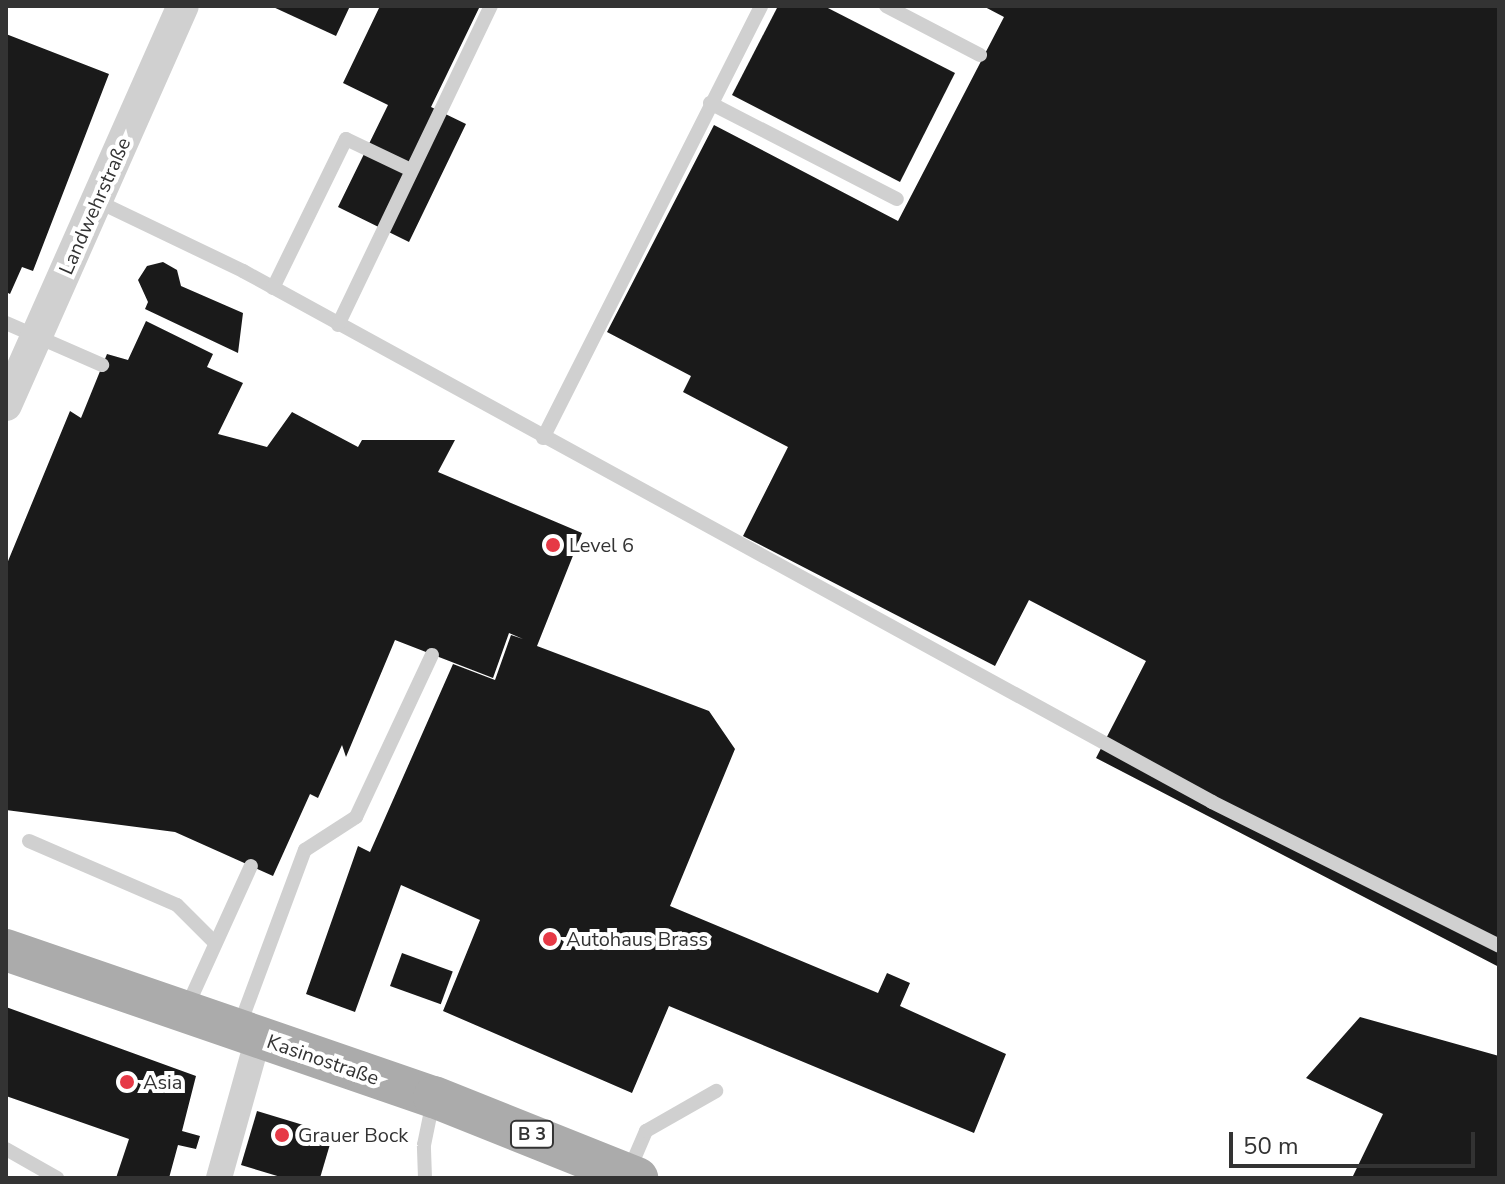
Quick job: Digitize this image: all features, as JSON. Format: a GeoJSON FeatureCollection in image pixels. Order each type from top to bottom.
{"type":"FeatureCollection","features":[{"type":"Feature","properties":{"kind":"main road","name":"Kasinostraße"},"geometry":{"type":"LineString","coordinates":[[6,950],[434,1097],[633,1176]]}},
{"type":"Feature","properties":{"kind":"street","name":"Landwehrstraße"},"geometry":{"type":"LineString","coordinates":[[6,405],[183,6]]}},
{"type":"Feature","properties":{"kind":"street"},"geometry":{"type":"LineString","coordinates":[[219,1178],[248,1035]]}},
{"type":"Feature","properties":{"kind":"lane"},"geometry":{"type":"LineString","coordinates":[[338,325],[491,6]]}},
{"type":"Feature","properties":{"kind":"lane"},"geometry":{"type":"LineString","coordinates":[[543,438],[761,6]]}},
{"type":"Feature","properties":{"kind":"lane"},"geometry":{"type":"LineString","coordinates":[[886,6],[980,55]]}},
{"type":"Feature","properties":{"kind":"lane"},"geometry":{"type":"LineString","coordinates":[[710,103],[897,199]]}},
{"type":"Feature","properties":{"kind":"lane"},"geometry":{"type":"LineString","coordinates":[[273,288],[346,139],[411,170]]}},
{"type":"Feature","properties":{"kind":"lane"},"geometry":{"type":"LineString","coordinates":[[97,201],[273,288],[1212,802],[1499,946]]}},
{"type":"Feature","properties":{"kind":"lane"},"geometry":{"type":"LineString","coordinates":[[6,323],[38,334],[102,365]]}},
{"type":"Feature","properties":{"kind":"lane"},"geometry":{"type":"LineString","coordinates":[[248,1035],[305,850],[356,817],[432,655]]}},
{"type":"Feature","properties":{"kind":"lane"},"geometry":{"type":"LineString","coordinates":[[29,841],[177,905],[213,941]]}},
{"type":"Feature","properties":{"kind":"lane"},"geometry":{"type":"LineString","coordinates":[[184,1013],[213,941],[251,866]]}},
{"type":"Feature","properties":{"kind":"lane"},"geometry":{"type":"LineString","coordinates":[[633,1176],[646,1131],[716,1091]]}},
{"type":"Feature","properties":{"kind":"lane"},"geometry":{"type":"LineString","coordinates":[[425,1178],[424,1145],[434,1097]]}},
{"type":"Feature","properties":{"kind":"lane"},"geometry":{"type":"LineString","coordinates":[[6,1149],[57,1178]]}},
{"type":"Feature","properties":{"kind":"building"},"geometry":{"type":"Polygon","coordinates":[[[271,6],[350,6],[336,36],[271,6]]]}},
{"type":"Feature","properties":{"kind":"building"},"geometry":{"type":"Polygon","coordinates":[[[380,6],[480,6],[431,107],[466,124],[409,242],[338,207],[388,105],[343,83],[380,6]]]}},
{"type":"Feature","properties":{"kind":"building"},"geometry":{"type":"Polygon","coordinates":[[[778,6],[824,6],[955,73],[900,182],[732,95],[778,6]]]}},
{"type":"Feature","properties":{"kind":"building"},"geometry":{"type":"Polygon","coordinates":[[[983,6],[1499,6],[1499,967],[1096,758],[1146,661],[1029,600],[995,666],[743,536],[788,447],[683,392],[691,376],[607,332],[714,125],[898,221],[1004,17],[983,6]]]}},
{"type":"Feature","properties":{"kind":"building"},"geometry":{"type":"Polygon","coordinates":[[[6,34],[109,74],[33,271],[22,267],[10,294],[6,292],[6,34]]]}},
{"type":"Feature","properties":{"kind":"building"},"geometry":{"type":"Polygon","coordinates":[[[163,262],[177,270],[181,286],[243,313],[238,353],[145,309],[148,302],[138,280],[147,266],[163,262]]]}},
{"type":"Feature","properties":{"kind":"building"},"geometry":{"type":"Polygon","coordinates":[[[146,321],[213,354],[207,367],[243,383],[218,434],[267,447],[292,412],[358,447],[362,440],[455,440],[438,472],[582,533],[537,646],[709,711],[735,749],[670,906],[878,993],[887,973],[910,983],[900,1006],[1006,1054],[974,1133],[669,1006],[632,1093],[443,1011],[480,920],[401,885],[355,1012],[306,994],[358,846],[370,852],[453,664],[495,680],[511,635],[523,639],[509,633],[493,678],[395,640],[346,757],[342,745],[318,798],[310,794],[273,876],[175,832],[6,810],[6,566],[70,411],[81,418],[107,354],[128,360],[146,321]]]}},
{"type":"Feature","properties":{"kind":"building"},"geometry":{"type":"Polygon","coordinates":[[[402,953],[453,971],[441,1004],[390,986],[402,953]]]}},
{"type":"Feature","properties":{"kind":"building"},"geometry":{"type":"Polygon","coordinates":[[[6,1007],[196,1076],[182,1131],[200,1136],[196,1149],[178,1145],[169,1178],[116,1178],[129,1139],[6,1096],[6,1007]]]}},
{"type":"Feature","properties":{"kind":"building"},"geometry":{"type":"Polygon","coordinates":[[[1360,1017],[1499,1056],[1499,1178],[1352,1178],[1383,1114],[1306,1078],[1360,1017]]]}},
{"type":"Feature","properties":{"kind":"building"},"geometry":{"type":"Polygon","coordinates":[[[257,1111],[333,1134],[320,1178],[284,1178],[241,1165],[257,1111]]]}},
{"type":"Feature","properties":{"kind":"place","name":"Level 6"},"geometry":{"type":"Point","coordinates":[553,545]}},
{"type":"Feature","properties":{"kind":"place","name":"Autohaus Brass"},"geometry":{"type":"Point","coordinates":[550,939]}},
{"type":"Feature","properties":{"kind":"place","name":"Asia"},"geometry":{"type":"Point","coordinates":[127,1082]}},
{"type":"Feature","properties":{"kind":"place","name":"Grauer Bock"},"geometry":{"type":"Point","coordinates":[282,1135]}}]}
